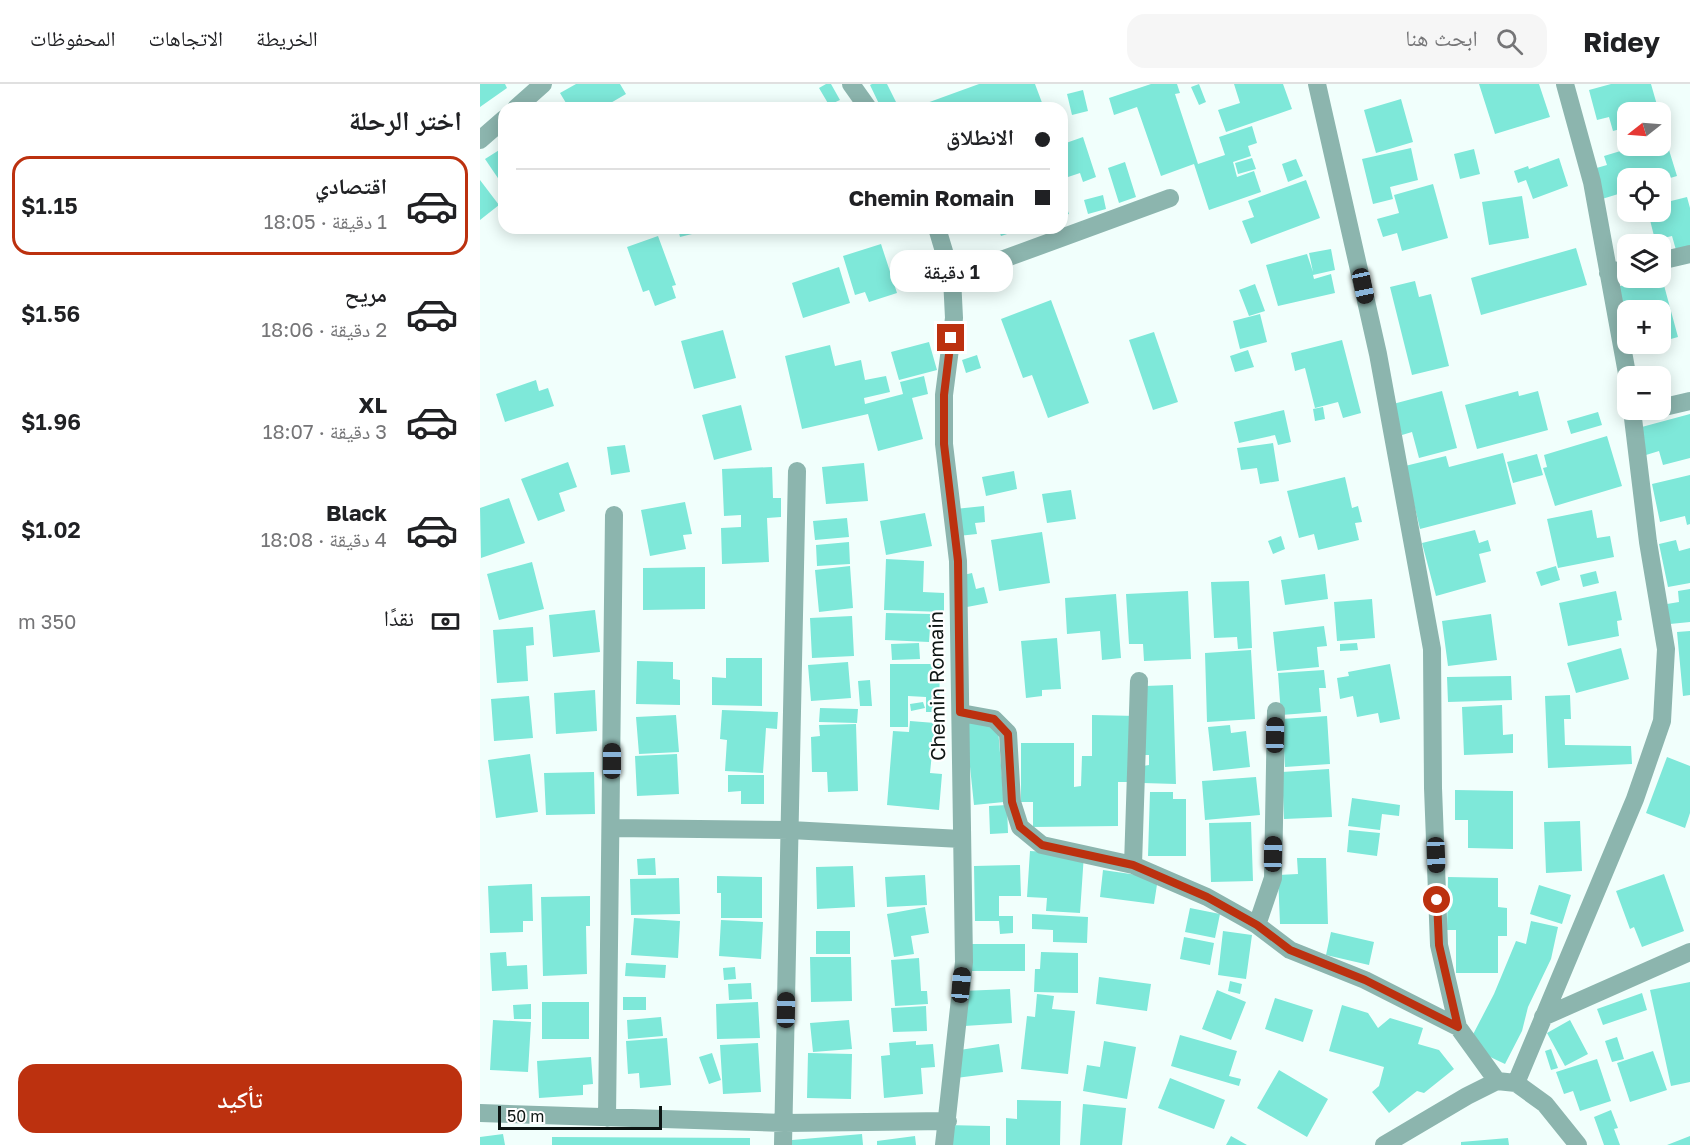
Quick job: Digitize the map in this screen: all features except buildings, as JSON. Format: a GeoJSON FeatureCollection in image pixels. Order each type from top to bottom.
{"type":"FeatureCollection","features":[{"type":"Feature","properties":{"kind":"street"},"geometry":{"type":"LineString","coordinates":[[523,102],[543,84]]}},
{"type":"Feature","properties":{"kind":"street"},"geometry":{"type":"LineString","coordinates":[[851,84],[864,102]]}},
{"type":"Feature","properties":{"kind":"street"},"geometry":{"type":"LineString","coordinates":[[1317,84],[1378,354],[1432,649],[1433,788],[1439,945],[1458,1027],[1497,1081]]}},
{"type":"Feature","properties":{"kind":"street"},"geometry":{"type":"LineString","coordinates":[[1565,84],[1592,182],[1626,366]]}},
{"type":"Feature","properties":{"kind":"street"},"geometry":{"type":"LineString","coordinates":[[480,140],[498,124]]}},
{"type":"Feature","properties":{"kind":"street"},"geometry":{"type":"LineString","coordinates":[[952,279],[1170,198]]}},
{"type":"Feature","properties":{"kind":"street","name":"Chemin Romain"},"geometry":{"type":"LineString","coordinates":[[939,234],[952,279],[954,318],[944,395],[944,444],[958,561],[963,962],[944,1145]]}},
{"type":"Feature","properties":{"kind":"street"},"geometry":{"type":"LineString","coordinates":[[1671,258],[1690,254]]}},
{"type":"Feature","properties":{"kind":"street"},"geometry":{"type":"LineString","coordinates":[[1608,273],[1617,271]]}},
{"type":"Feature","properties":{"kind":"street"},"geometry":{"type":"LineString","coordinates":[[1671,405],[1690,401]]}},
{"type":"Feature","properties":{"kind":"street"},"geometry":{"type":"LineString","coordinates":[[1516,1083],[1635,799],[1662,721],[1666,649],[1648,542],[1633,420]]}},
{"type":"Feature","properties":{"kind":"street"},"geometry":{"type":"LineString","coordinates":[[783,1145],[797,471]]}},
{"type":"Feature","properties":{"kind":"street"},"geometry":{"type":"LineString","coordinates":[[607,1118],[614,515]]}},
{"type":"Feature","properties":{"kind":"street"},"geometry":{"type":"LineString","coordinates":[[1133,865],[1139,681]]}},
{"type":"Feature","properties":{"kind":"street"},"geometry":{"type":"LineString","coordinates":[[1257,925],[1273,878],[1276,711]]}},
{"type":"Feature","properties":{"kind":"street"},"geometry":{"type":"LineString","coordinates":[[960,712],[994,719],[1008,734],[1012,802],[1020,827],[1042,845],[1133,865],[1207,897],[1257,925],[1290,950],[1365,980],[1458,1027]]}},
{"type":"Feature","properties":{"kind":"street"},"geometry":{"type":"LineString","coordinates":[[612,828],[790,830],[961,839]]}},
{"type":"Feature","properties":{"kind":"street"},"geometry":{"type":"LineString","coordinates":[[1543,1017],[1690,952]]}},
{"type":"Feature","properties":{"kind":"street"},"geometry":{"type":"LineString","coordinates":[[1384,1145],[1497,1081],[1516,1083],[1545,1104],[1578,1145]]}},
{"type":"Feature","properties":{"kind":"street"},"geometry":{"type":"LineString","coordinates":[[480,1113],[784,1123],[948,1121]]}},
{"type":"Feature","properties":{"kind":"route"},"geometry":{"type":"LineString","coordinates":[[951,338],[944,395],[944,444],[958,561],[960,712],[994,719],[1008,734],[1012,802],[1020,827],[1042,845],[1133,865],[1207,897],[1257,925],[1290,950],[1365,980],[1458,1027],[1439,945],[1437,900]]}}]}
